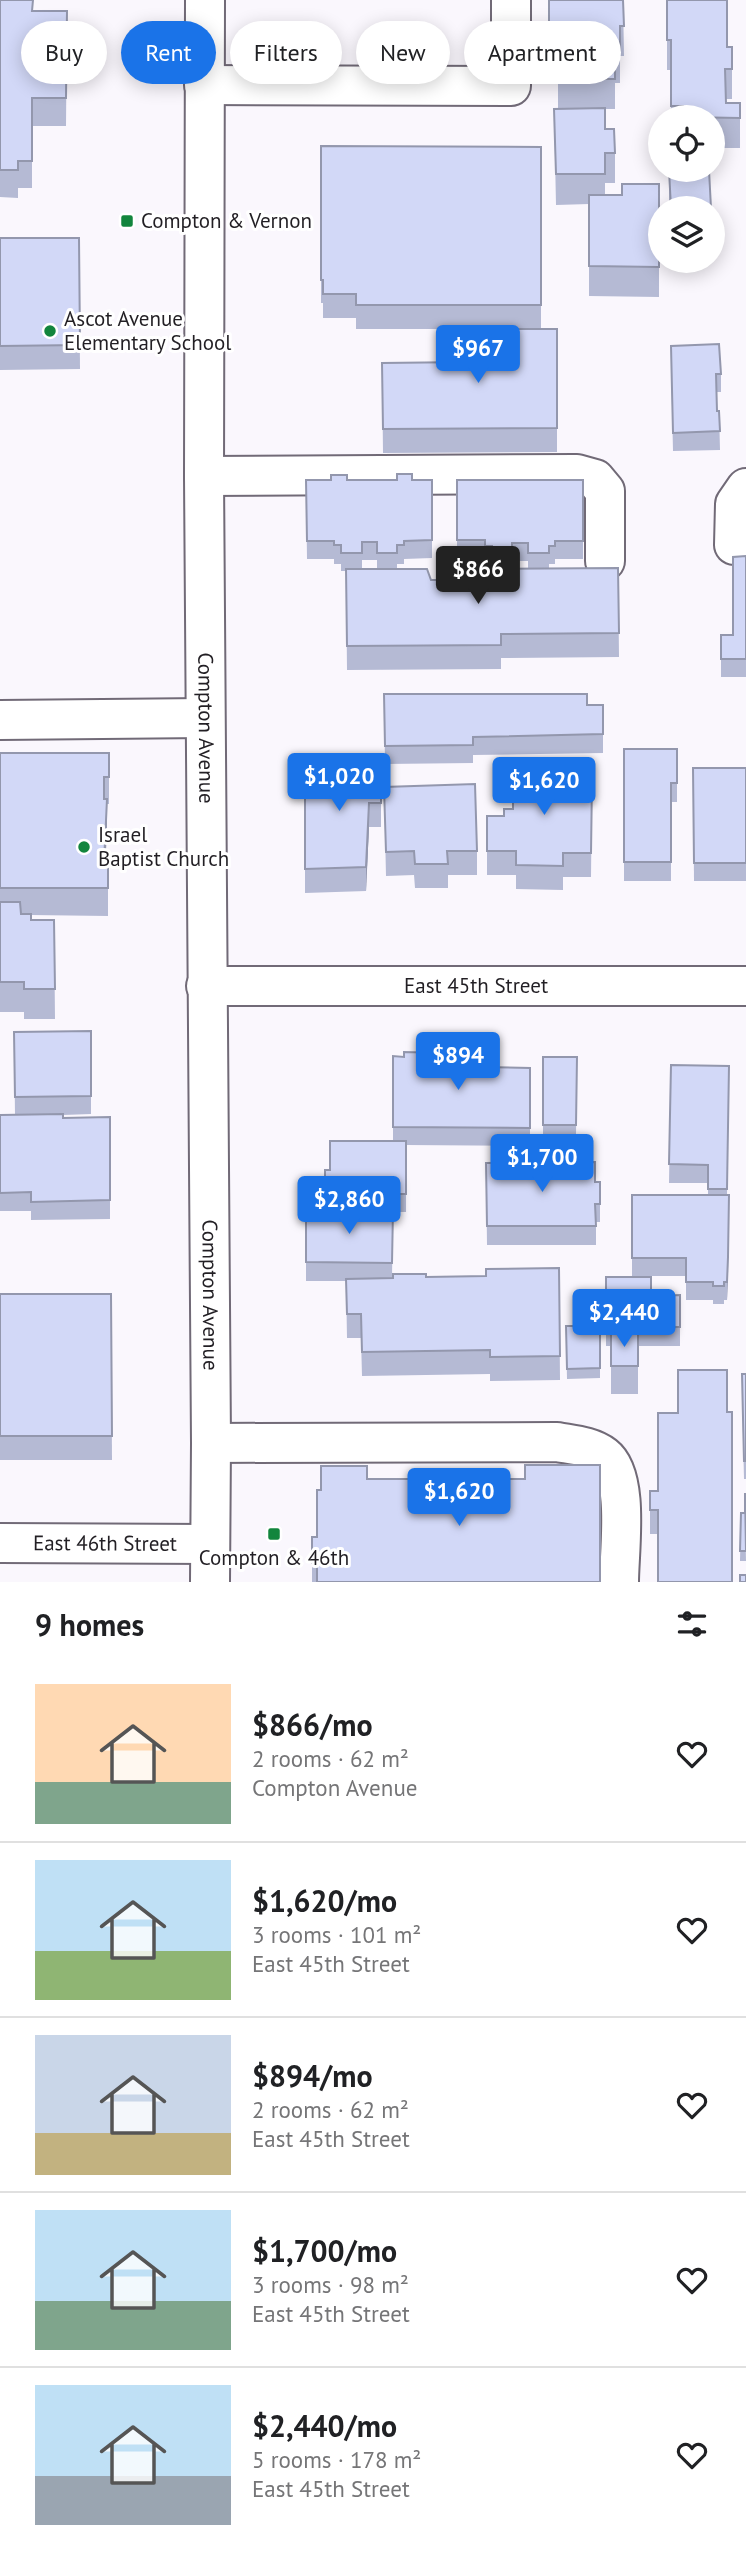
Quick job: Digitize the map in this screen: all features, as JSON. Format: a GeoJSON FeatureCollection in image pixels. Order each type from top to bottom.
{"type":"FeatureCollection","features":[{"type":"Feature","properties":{"kind":"main road","name":"Compton Avenue"},"geometry":{"type":"LineString","coordinates":[[205,0],[204,476],[210,1582]]}},
{"type":"Feature","properties":{"kind":"main road"},"geometry":{"type":"LineString","coordinates":[[204,85],[511,86],[511,0]]}},
{"type":"Feature","properties":{"kind":"main road"},"geometry":{"type":"LineString","coordinates":[[204,476],[577,474],[595,479],[605,491],[606,561]]}},
{"type":"Feature","properties":{"kind":"main road"},"geometry":{"type":"LineString","coordinates":[[734,545],[735,504],[746,488]]}},
{"type":"Feature","properties":{"kind":"main road"},"geometry":{"type":"LineString","coordinates":[[0,720],[205,718]]}},
{"type":"Feature","properties":{"kind":"main road","name":"East 45th Street"},"geometry":{"type":"LineString","coordinates":[[206,986],[746,986]]}},
{"type":"Feature","properties":{"kind":"main road"},"geometry":{"type":"LineString","coordinates":[[211,1443],[557,1442],[589,1448],[605,1456],[614,1468],[620,1486],[618,1582]]}},
{"type":"Feature","properties":{"kind":"main road","name":"East 46th Street"},"geometry":{"type":"LineString","coordinates":[[0,1543],[210,1544]]}},
{"type":"Feature","properties":{"kind":"building"},"geometry":{"type":"Polygon","coordinates":[[[0,0],[33,0],[32,11],[67,11],[67,21],[21,21],[21,84],[66,84],[66,98],[32,98],[32,161],[18,161],[18,170],[0,170],[0,0]]]}},
{"type":"Feature","properties":{"kind":"building"},"geometry":{"type":"Polygon","coordinates":[[[549,0],[623,0],[624,26],[621,26],[621,21],[549,21],[549,0]]]}},
{"type":"Feature","properties":{"kind":"building"},"geometry":{"type":"Polygon","coordinates":[[[667,0],[727,0],[727,47],[732,47],[732,69],[725,69],[726,103],[740,103],[740,118],[725,118],[725,105],[671,105],[671,40],[667,40],[667,0]]]}},
{"type":"Feature","properties":{"kind":"building"},"geometry":{"type":"Polygon","coordinates":[[[605,108],[605,129],[614,129],[615,153],[605,153],[605,174],[556,174],[554,109],[605,108]]]}},
{"type":"Feature","properties":{"kind":"building"},"geometry":{"type":"Polygon","coordinates":[[[321,146],[541,147],[541,305],[356,305],[356,294],[323,294],[321,146]]]}},
{"type":"Feature","properties":{"kind":"building"},"geometry":{"type":"Polygon","coordinates":[[[670,182],[710,182],[710,196],[670,196],[670,182]]]}},
{"type":"Feature","properties":{"kind":"building"},"geometry":{"type":"Polygon","coordinates":[[[622,184],[659,184],[659,196],[648,196],[648,267],[589,266],[589,195],[622,195],[622,184]]]}},
{"type":"Feature","properties":{"kind":"building"},"geometry":{"type":"Polygon","coordinates":[[[0,238],[79,238],[80,345],[0,346],[0,238]]]}},
{"type":"Feature","properties":{"kind":"building"},"geometry":{"type":"Polygon","coordinates":[[[468,329],[557,329],[557,428],[383,429],[382,363],[468,362],[468,329]]]}},
{"type":"Feature","properties":{"kind":"building"},"geometry":{"type":"Polygon","coordinates":[[[719,344],[721,374],[716,374],[720,431],[673,433],[671,346],[719,344]]]}},
{"type":"Feature","properties":{"kind":"building"},"geometry":{"type":"Polygon","coordinates":[[[397,474],[412,474],[412,480],[432,480],[432,540],[404,541],[404,545],[397,545],[397,553],[377,553],[377,542],[362,542],[362,553],[341,553],[341,545],[334,545],[334,541],[307,541],[306,480],[331,480],[331,475],[347,475],[347,480],[397,480],[397,474]]]}},
{"type":"Feature","properties":{"kind":"building"},"geometry":{"type":"Polygon","coordinates":[[[457,480],[583,480],[583,541],[555,541],[555,546],[549,546],[549,553],[528,553],[528,543],[512,543],[512,552],[492,552],[492,546],[485,546],[485,540],[457,540],[457,480]]]}},
{"type":"Feature","properties":{"kind":"building"},"geometry":{"type":"Polygon","coordinates":[[[746,556],[746,659],[721,659],[721,635],[733,635],[733,557],[746,556]]]}},
{"type":"Feature","properties":{"kind":"building"},"geometry":{"type":"Polygon","coordinates":[[[618,568],[619,633],[501,634],[501,645],[347,646],[346,569],[427,569],[431,580],[492,580],[492,569],[618,568]]]}},
{"type":"Feature","properties":{"kind":"building"},"geometry":{"type":"Polygon","coordinates":[[[384,694],[587,694],[587,705],[603,705],[603,734],[473,737],[473,745],[385,746],[384,694]]]}},
{"type":"Feature","properties":{"kind":"building"},"geometry":{"type":"Polygon","coordinates":[[[624,749],[677,749],[677,783],[671,783],[671,862],[624,862],[624,749]]]}},
{"type":"Feature","properties":{"kind":"building"},"geometry":{"type":"Polygon","coordinates":[[[0,753],[109,753],[109,777],[104,777],[104,799],[107,799],[104,863],[108,863],[108,888],[0,888],[0,753]]]}},
{"type":"Feature","properties":{"kind":"building"},"geometry":{"type":"Polygon","coordinates":[[[305,763],[381,763],[381,803],[369,803],[366,867],[305,869],[305,763]]]}},
{"type":"Feature","properties":{"kind":"building"},"geometry":{"type":"Polygon","coordinates":[[[513,767],[578,767],[578,782],[592,782],[591,853],[563,853],[563,866],[516,865],[516,851],[487,851],[487,816],[504,816],[504,809],[513,809],[513,767]]]}},
{"type":"Feature","properties":{"kind":"building"},"geometry":{"type":"Polygon","coordinates":[[[693,768],[746,768],[746,863],[694,863],[693,768]]]}},
{"type":"Feature","properties":{"kind":"building"},"geometry":{"type":"Polygon","coordinates":[[[475,784],[477,851],[447,851],[448,864],[415,864],[414,851],[386,852],[384,787],[475,784]]]}},
{"type":"Feature","properties":{"kind":"building"},"geometry":{"type":"Polygon","coordinates":[[[0,902],[20,902],[21,914],[31,914],[31,920],[54,920],[55,989],[24,989],[24,982],[0,982],[0,902]]]}},
{"type":"Feature","properties":{"kind":"building"},"geometry":{"type":"Polygon","coordinates":[[[91,1031],[91,1096],[15,1097],[14,1032],[91,1031]]]}},
{"type":"Feature","properties":{"kind":"building"},"geometry":{"type":"Polygon","coordinates":[[[446,1048],[473,1049],[473,1052],[479,1052],[479,1067],[530,1068],[530,1128],[393,1127],[393,1056],[404,1057],[404,1052],[446,1053],[446,1048]]]}},
{"type":"Feature","properties":{"kind":"building"},"geometry":{"type":"Polygon","coordinates":[[[543,1057],[577,1057],[576,1125],[543,1125],[543,1057]]]}},
{"type":"Feature","properties":{"kind":"building"},"geometry":{"type":"Polygon","coordinates":[[[671,1065],[729,1066],[727,1189],[708,1189],[708,1165],[669,1164],[671,1065]]]}},
{"type":"Feature","properties":{"kind":"building"},"geometry":{"type":"Polygon","coordinates":[[[63,1114],[63,1118],[110,1117],[110,1200],[31,1202],[31,1192],[0,1193],[0,1115],[63,1114]]]}},
{"type":"Feature","properties":{"kind":"building"},"geometry":{"type":"Polygon","coordinates":[[[330,1141],[406,1141],[406,1194],[330,1194],[330,1190],[325,1190],[325,1170],[330,1170],[330,1141]]]}},
{"type":"Feature","properties":{"kind":"building"},"geometry":{"type":"Polygon","coordinates":[[[595,1162],[595,1182],[600,1182],[600,1204],[595,1204],[596,1226],[487,1226],[486,1163],[595,1162]]]}},
{"type":"Feature","properties":{"kind":"building"},"geometry":{"type":"Polygon","coordinates":[[[632,1195],[729,1195],[727,1282],[724,1282],[724,1286],[713,1286],[713,1282],[686,1282],[686,1258],[632,1258],[632,1195]]]}},
{"type":"Feature","properties":{"kind":"building"},"geometry":{"type":"Polygon","coordinates":[[[306,1209],[393,1210],[392,1263],[306,1262],[306,1209]]]}},
{"type":"Feature","properties":{"kind":"building"},"geometry":{"type":"Polygon","coordinates":[[[559,1268],[560,1356],[490,1357],[490,1350],[362,1352],[361,1314],[347,1314],[346,1279],[393,1278],[393,1274],[426,1274],[426,1277],[486,1276],[486,1269],[559,1268]]]}},
{"type":"Feature","properties":{"kind":"building"},"geometry":{"type":"Polygon","coordinates":[[[606,1277],[651,1277],[651,1296],[680,1295],[680,1327],[606,1327],[606,1277]]]}},
{"type":"Feature","properties":{"kind":"building"},"geometry":{"type":"Polygon","coordinates":[[[0,1294],[111,1294],[112,1436],[0,1436],[0,1294]]]}},
{"type":"Feature","properties":{"kind":"building"},"geometry":{"type":"Polygon","coordinates":[[[566,1326],[600,1326],[600,1368],[567,1369],[566,1326]]]}},
{"type":"Feature","properties":{"kind":"building"},"geometry":{"type":"Polygon","coordinates":[[[611,1332],[638,1332],[638,1366],[611,1366],[611,1332]]]}},
{"type":"Feature","properties":{"kind":"building"},"geometry":{"type":"Polygon","coordinates":[[[678,1370],[727,1370],[727,1412],[732,1412],[732,1582],[658,1582],[658,1510],[650,1510],[650,1491],[658,1491],[658,1413],[678,1413],[678,1370]]]}},
{"type":"Feature","properties":{"kind":"building"},"geometry":{"type":"Polygon","coordinates":[[[742,1374],[746,1374],[746,1461],[744,1461],[742,1374]]]}},
{"type":"Feature","properties":{"kind":"building"},"geometry":{"type":"Polygon","coordinates":[[[525,1465],[600,1465],[600,1582],[317,1582],[317,1563],[312,1563],[312,1537],[317,1537],[317,1490],[321,1490],[321,1466],[367,1466],[367,1479],[525,1479],[525,1465]]]}},
{"type":"Feature","properties":{"kind":"building"},"geometry":{"type":"Polygon","coordinates":[[[745,1493],[746,1551],[740,1551],[741,1513],[745,1513],[745,1493]]]}},
{"type":"Feature","properties":{"kind":"building"},"geometry":{"type":"Polygon","coordinates":[[[740,1575],[746,1575],[746,1582],[740,1582],[740,1575]]]}},
{"type":"Feature","properties":{"kind":"place","name":"Compton & Vernon"},"geometry":{"type":"Point","coordinates":[127,221]}},
{"type":"Feature","properties":{"kind":"place","name":"Ascot Avenue Elementary School"},"geometry":{"type":"Point","coordinates":[50,331]}},
{"type":"Feature","properties":{"kind":"place","name":"Israel Baptist Church"},"geometry":{"type":"Point","coordinates":[84,847]}},
{"type":"Feature","properties":{"kind":"place","name":"Compton & 46th"},"geometry":{"type":"Point","coordinates":[274,1534]}}]}
